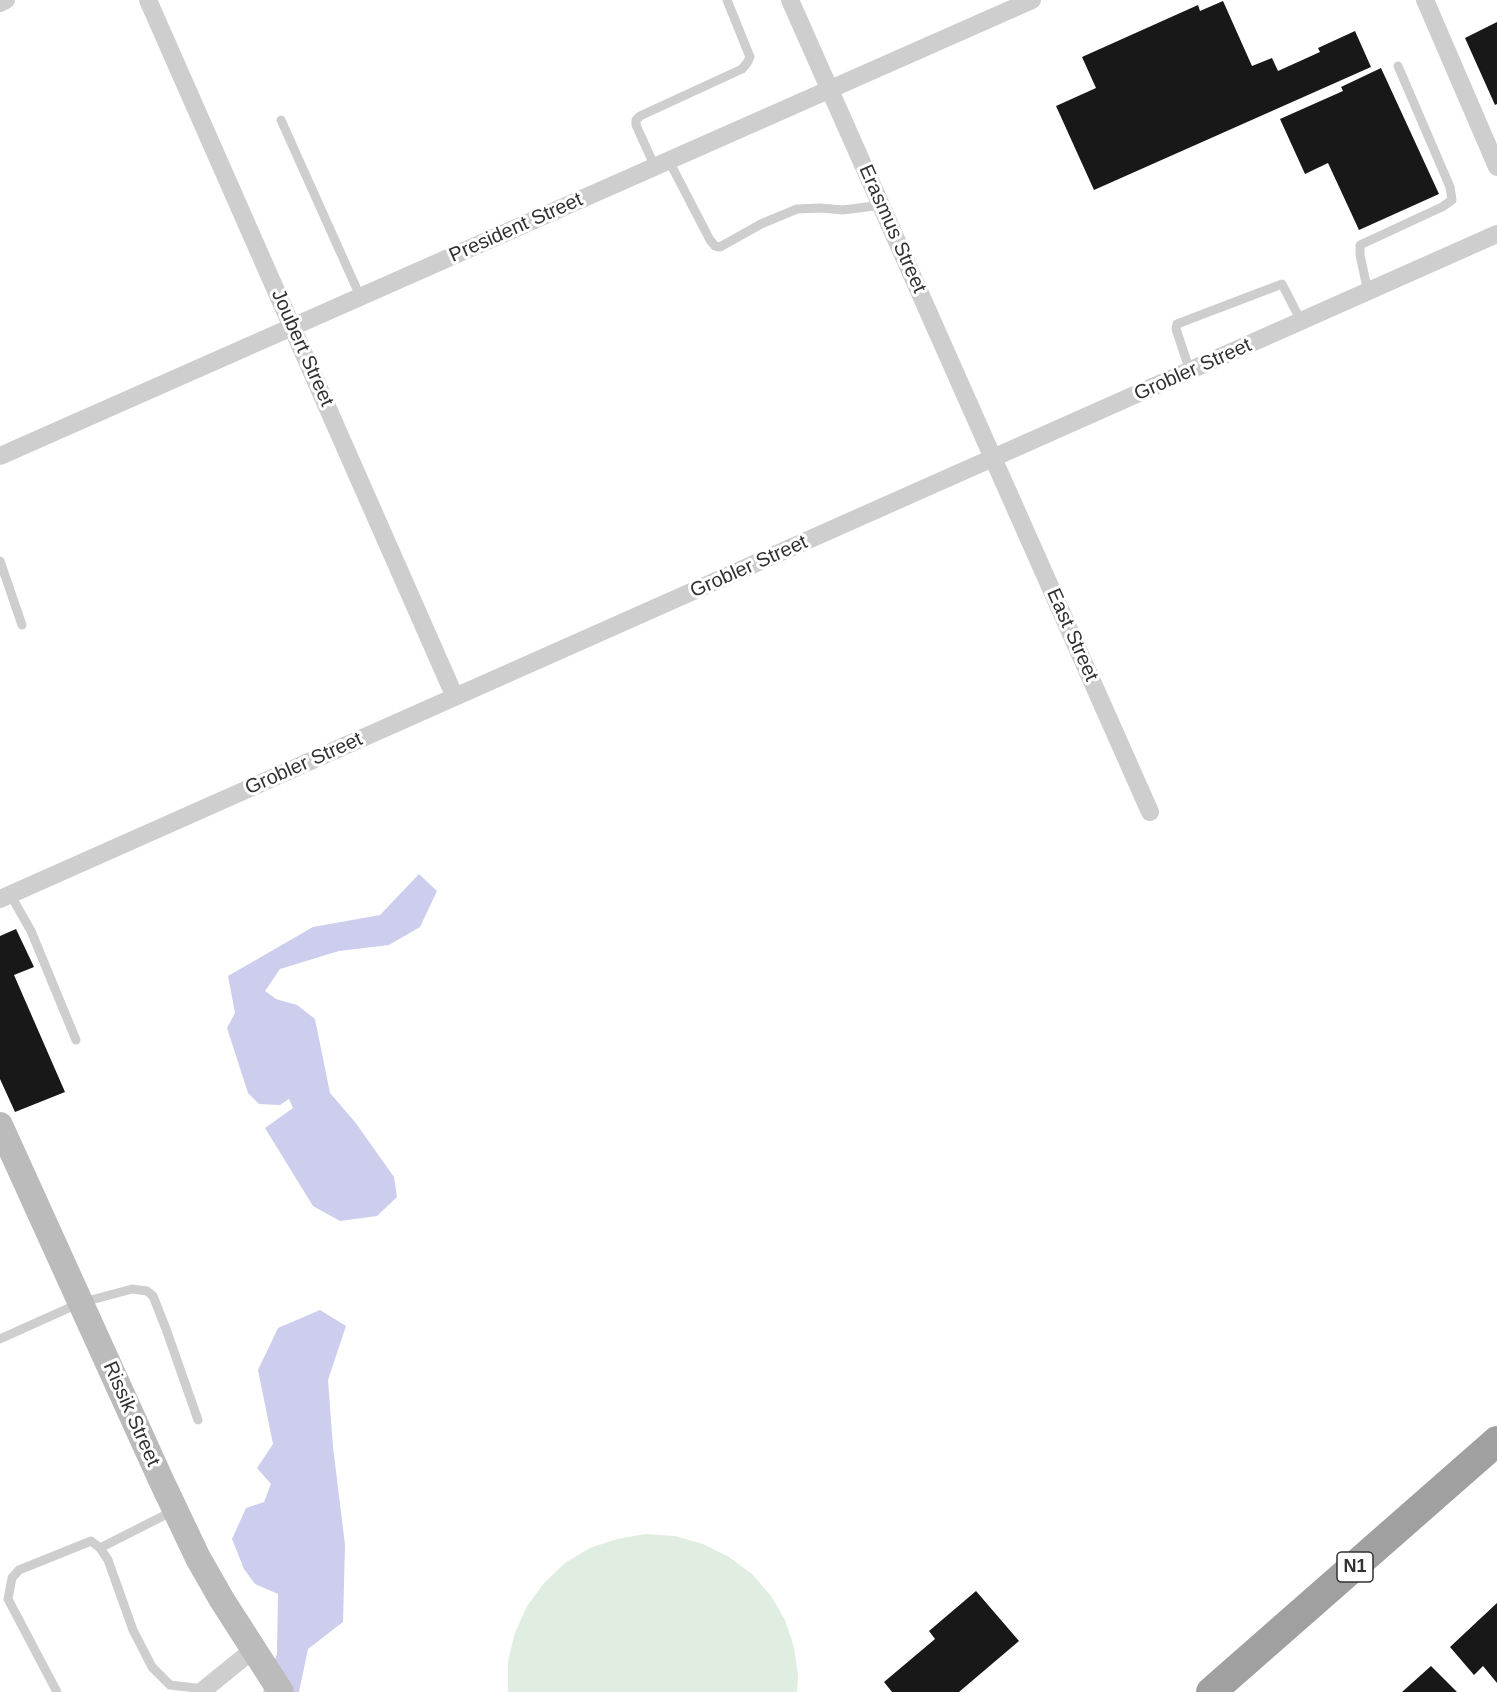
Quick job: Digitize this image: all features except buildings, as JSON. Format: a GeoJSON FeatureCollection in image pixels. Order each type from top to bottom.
{"type":"FeatureCollection","features":[{"type":"Feature","properties":{"kind":"highway","name":"N1"},"geometry":{"type":"LineString","coordinates":[[1211,1692],[1497,1441]]}},
{"type":"Feature","properties":{"kind":"main road","name":"Rissik Street"},"geometry":{"type":"LineString","coordinates":[[0,1125],[198,1558],[281,1692]]}},
{"type":"Feature","properties":{"kind":"street"},"geometry":{"type":"LineString","coordinates":[[0,3],[6,0]]}},
{"type":"Feature","properties":{"kind":"street","name":"Joubert Street"},"geometry":{"type":"LineString","coordinates":[[148,0],[454,697]]}},
{"type":"Feature","properties":{"kind":"street","name":"Erasmus Street"},"geometry":{"type":"LineString","coordinates":[[790,0],[994,458]]}},
{"type":"Feature","properties":{"kind":"street","name":"President Street"},"geometry":{"type":"LineString","coordinates":[[0,456],[1032,0]]}},
{"type":"Feature","properties":{"kind":"street"},"geometry":{"type":"LineString","coordinates":[[1425,0],[1497,167]]}},
{"type":"Feature","properties":{"kind":"street","name":"Grobler Street"},"geometry":{"type":"LineString","coordinates":[[5,897],[1497,234]]}},
{"type":"Feature","properties":{"kind":"street","name":"East Street"},"geometry":{"type":"LineString","coordinates":[[994,458],[1150,812]]}},
{"type":"Feature","properties":{"kind":"street"},"geometry":{"type":"LineString","coordinates":[[202,1691],[258,1656]]}},
{"type":"Feature","properties":{"kind":"lane"},"geometry":{"type":"LineString","coordinates":[[727,0],[750,57],[747,63],[742,69],[639,116],[636,120],[636,124],[710,240],[715,246],[720,247],[761,224],[796,210],[821,208],[843,210],[882,205]]}},
{"type":"Feature","properties":{"kind":"lane"},"geometry":{"type":"LineString","coordinates":[[1368,292],[1360,245],[1442,207],[1452,200],[1450,187],[1398,66]]}},
{"type":"Feature","properties":{"kind":"lane"},"geometry":{"type":"LineString","coordinates":[[281,120],[360,296]]}},
{"type":"Feature","properties":{"kind":"lane"},"geometry":{"type":"LineString","coordinates":[[1190,371],[1176,329],[1177,324],[1282,284],[1301,321]]}},
{"type":"Feature","properties":{"kind":"lane"},"geometry":{"type":"LineString","coordinates":[[0,561],[22,625]]}},
{"type":"Feature","properties":{"kind":"lane"},"geometry":{"type":"LineString","coordinates":[[5,897],[31,931],[76,1040]]}},
{"type":"Feature","properties":{"kind":"lane"},"geometry":{"type":"LineString","coordinates":[[0,1339],[80,1303],[132,1289],[147,1291],[153,1296],[198,1420]]}},
{"type":"Feature","properties":{"kind":"lane"},"geometry":{"type":"LineString","coordinates":[[100,1548],[175,1510]]}},
{"type":"Feature","properties":{"kind":"lane"},"geometry":{"type":"LineString","coordinates":[[57,1692],[8,1599],[12,1578],[19,1570],[91,1542],[100,1548],[108,1560],[134,1630],[152,1666],[170,1685],[202,1691]]}},
{"type":"Feature","properties":{"kind":"shaded area"},"geometry":{"type":"Polygon","coordinates":[[[646,1534],[675,1536],[703,1544],[729,1557],[752,1574],[771,1596],[785,1620],[794,1647],[798,1675],[797,1692],[508,1692],[508,1661],[515,1633],[527,1606],[544,1583],[565,1563],[590,1548],[617,1539],[646,1534]]]}},
{"type":"Feature","properties":{"kind":"water"},"geometry":{"type":"Polygon","coordinates":[[[419,874],[437,891],[420,927],[389,945],[339,951],[280,969],[265,991],[276,999],[297,1005],[315,1019],[330,1093],[355,1122],[394,1177],[397,1197],[377,1216],[340,1221],[313,1206],[265,1128],[293,1108],[289,1099],[280,1105],[259,1104],[248,1093],[227,1028],[235,1013],[228,976],[313,927],[380,915],[419,874]]]}},
{"type":"Feature","properties":{"kind":"water"},"geometry":{"type":"Polygon","coordinates":[[[320,1310],[346,1326],[328,1380],[333,1447],[345,1545],[343,1622],[308,1649],[299,1692],[263,1692],[277,1654],[278,1594],[255,1584],[244,1569],[232,1539],[246,1508],[264,1502],[271,1484],[257,1468],[273,1444],[258,1370],[278,1328],[320,1310]]]}}]}
